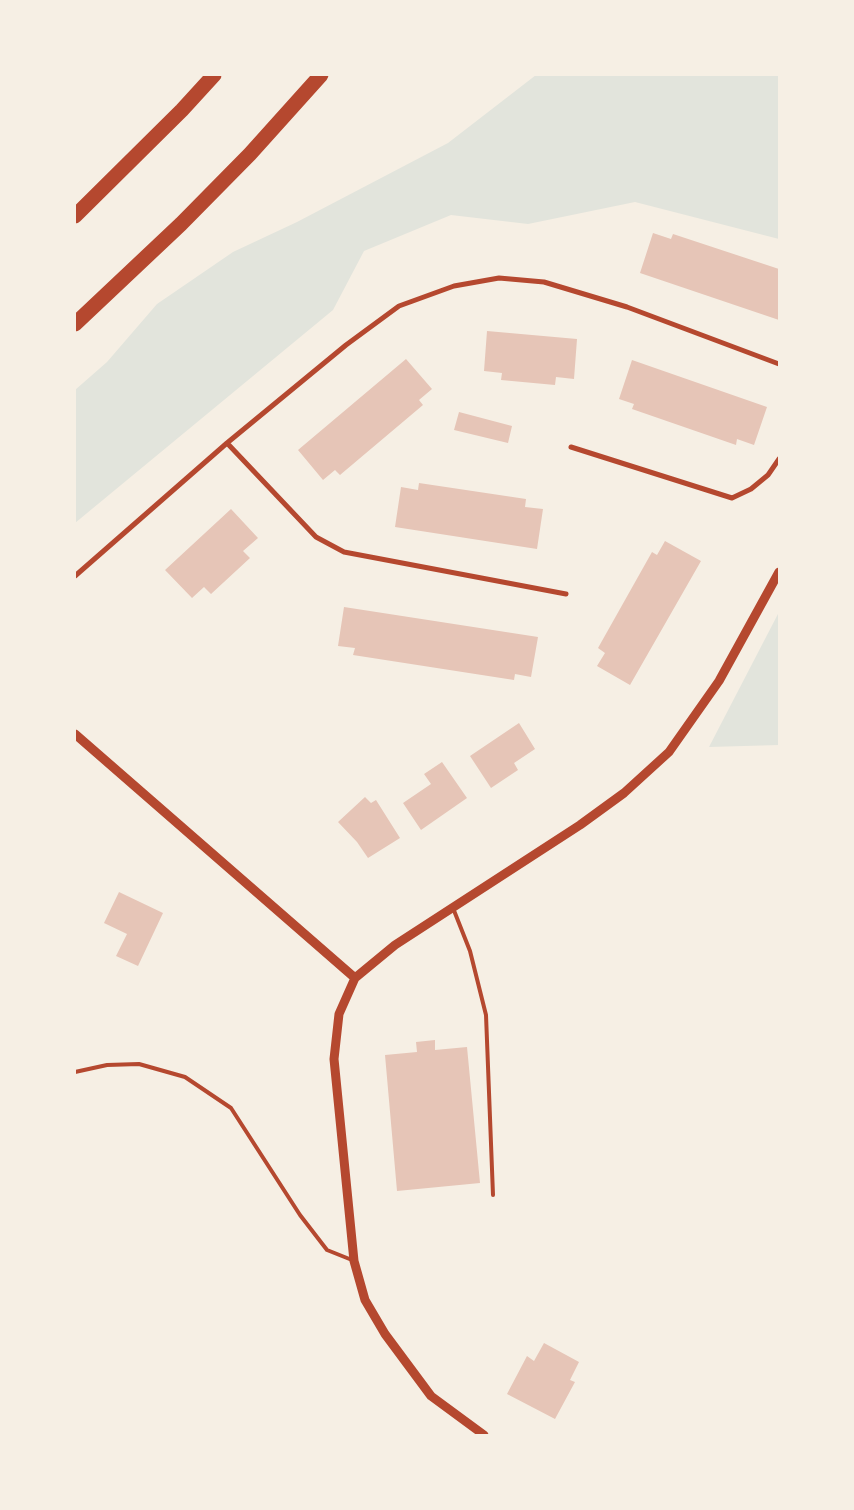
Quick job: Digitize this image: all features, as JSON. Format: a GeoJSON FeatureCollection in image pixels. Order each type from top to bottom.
{"type":"FeatureCollection","features":[{"type":"Feature","properties":{"kind":"highway"},"geometry":{"type":"LineString","coordinates":[[75,216],[214,75]]}},
{"type":"Feature","properties":{"kind":"highway"},"geometry":{"type":"LineString","coordinates":[[75,324],[181,224],[250,154],[322,75]]}},
{"type":"Feature","properties":{"kind":"street"},"geometry":{"type":"LineString","coordinates":[[75,576],[227,443],[346,345],[400,306],[454,286],[499,278],[544,282],[627,307],[779,364]]}},
{"type":"Feature","properties":{"kind":"street"},"geometry":{"type":"LineString","coordinates":[[227,443],[316,537],[344,552],[566,594]]}},
{"type":"Feature","properties":{"kind":"street"},"geometry":{"type":"LineString","coordinates":[[571,447],[732,498],[751,489],[768,475],[779,460]]}},
{"type":"Feature","properties":{"kind":"street"},"geometry":{"type":"LineString","coordinates":[[484,1435],[431,1396],[385,1334],[365,1300],[354,1261],[334,1059],[339,1014],[355,978],[395,945],[580,825],[624,793],[669,752],[719,681],[779,572]]}},
{"type":"Feature","properties":{"kind":"street"},"geometry":{"type":"LineString","coordinates":[[75,734],[355,978]]}},
{"type":"Feature","properties":{"kind":"lane"},"geometry":{"type":"LineString","coordinates":[[453,908],[470,951],[486,1015],[493,1195]]}},
{"type":"Feature","properties":{"kind":"lane"},"geometry":{"type":"LineString","coordinates":[[75,1072],[107,1065],[139,1064],[185,1076],[231,1108],[300,1215],[327,1250],[354,1261]]}},
{"type":"Feature","properties":{"kind":"shaded area"},"geometry":{"type":"Polygon","coordinates":[[[536,75],[779,75],[779,239],[635,202],[528,224],[451,215],[364,251],[333,310],[75,523],[75,390],[107,362],[157,304],[233,252],[297,222],[448,143],[536,75]]]}},
{"type":"Feature","properties":{"kind":"shaded area"},"geometry":{"type":"Polygon","coordinates":[[[779,612],[779,745],[709,747],[779,612]]]}},
{"type":"Feature","properties":{"kind":"building"},"geometry":{"type":"Polygon","coordinates":[[[653,233],[671,239],[673,234],[779,269],[779,320],[640,273],[653,233]]]}},
{"type":"Feature","properties":{"kind":"building"},"geometry":{"type":"Polygon","coordinates":[[[487,331],[577,339],[574,379],[556,377],[555,385],[501,380],[502,373],[484,371],[487,331]]]}},
{"type":"Feature","properties":{"kind":"building"},"geometry":{"type":"Polygon","coordinates":[[[406,359],[432,389],[419,400],[423,405],[340,475],[335,470],[323,480],[298,450],[406,359]]]}},
{"type":"Feature","properties":{"kind":"building"},"geometry":{"type":"Polygon","coordinates":[[[632,360],[767,407],[754,445],[737,439],[736,445],[632,409],[634,404],[619,399],[632,360]]]}},
{"type":"Feature","properties":{"kind":"building"},"geometry":{"type":"Polygon","coordinates":[[[459,412],[512,426],[508,443],[454,430],[459,412]]]}},
{"type":"Feature","properties":{"kind":"building"},"geometry":{"type":"Polygon","coordinates":[[[419,483],[526,499],[525,507],[543,509],[537,549],[395,527],[401,487],[418,490],[419,483]]]}},
{"type":"Feature","properties":{"kind":"building"},"geometry":{"type":"Polygon","coordinates":[[[231,509],[258,538],[243,551],[250,558],[211,594],[204,587],[192,598],[165,570],[231,509]]]}},
{"type":"Feature","properties":{"kind":"building"},"geometry":{"type":"Polygon","coordinates":[[[665,541],[701,561],[630,685],[597,666],[605,653],[598,648],[652,552],[657,555],[665,541]]]}},
{"type":"Feature","properties":{"kind":"building"},"geometry":{"type":"Polygon","coordinates":[[[344,607],[538,637],[531,677],[515,674],[514,680],[353,655],[355,648],[338,646],[344,607]]]}},
{"type":"Feature","properties":{"kind":"building"},"geometry":{"type":"Polygon","coordinates":[[[519,723],[535,749],[514,763],[518,770],[491,788],[470,756],[519,723]]]}},
{"type":"Feature","properties":{"kind":"building"},"geometry":{"type":"Polygon","coordinates":[[[442,762],[467,798],[421,830],[403,803],[431,784],[424,774],[442,762]]]}},
{"type":"Feature","properties":{"kind":"building"},"geometry":{"type":"Polygon","coordinates":[[[365,797],[371,803],[376,800],[400,838],[368,858],[357,842],[338,822],[365,797]]]}},
{"type":"Feature","properties":{"kind":"building"},"geometry":{"type":"Polygon","coordinates":[[[119,892],[163,913],[138,966],[116,956],[127,934],[104,923],[119,892]]]}},
{"type":"Feature","properties":{"kind":"building"},"geometry":{"type":"Polygon","coordinates":[[[435,1040],[435,1050],[467,1047],[480,1183],[397,1191],[385,1055],[417,1052],[416,1042],[435,1040]]]}},
{"type":"Feature","properties":{"kind":"building"},"geometry":{"type":"Polygon","coordinates":[[[544,1343],[579,1362],[570,1380],[575,1382],[555,1419],[507,1394],[527,1356],[534,1361],[544,1343]]]}}]}
